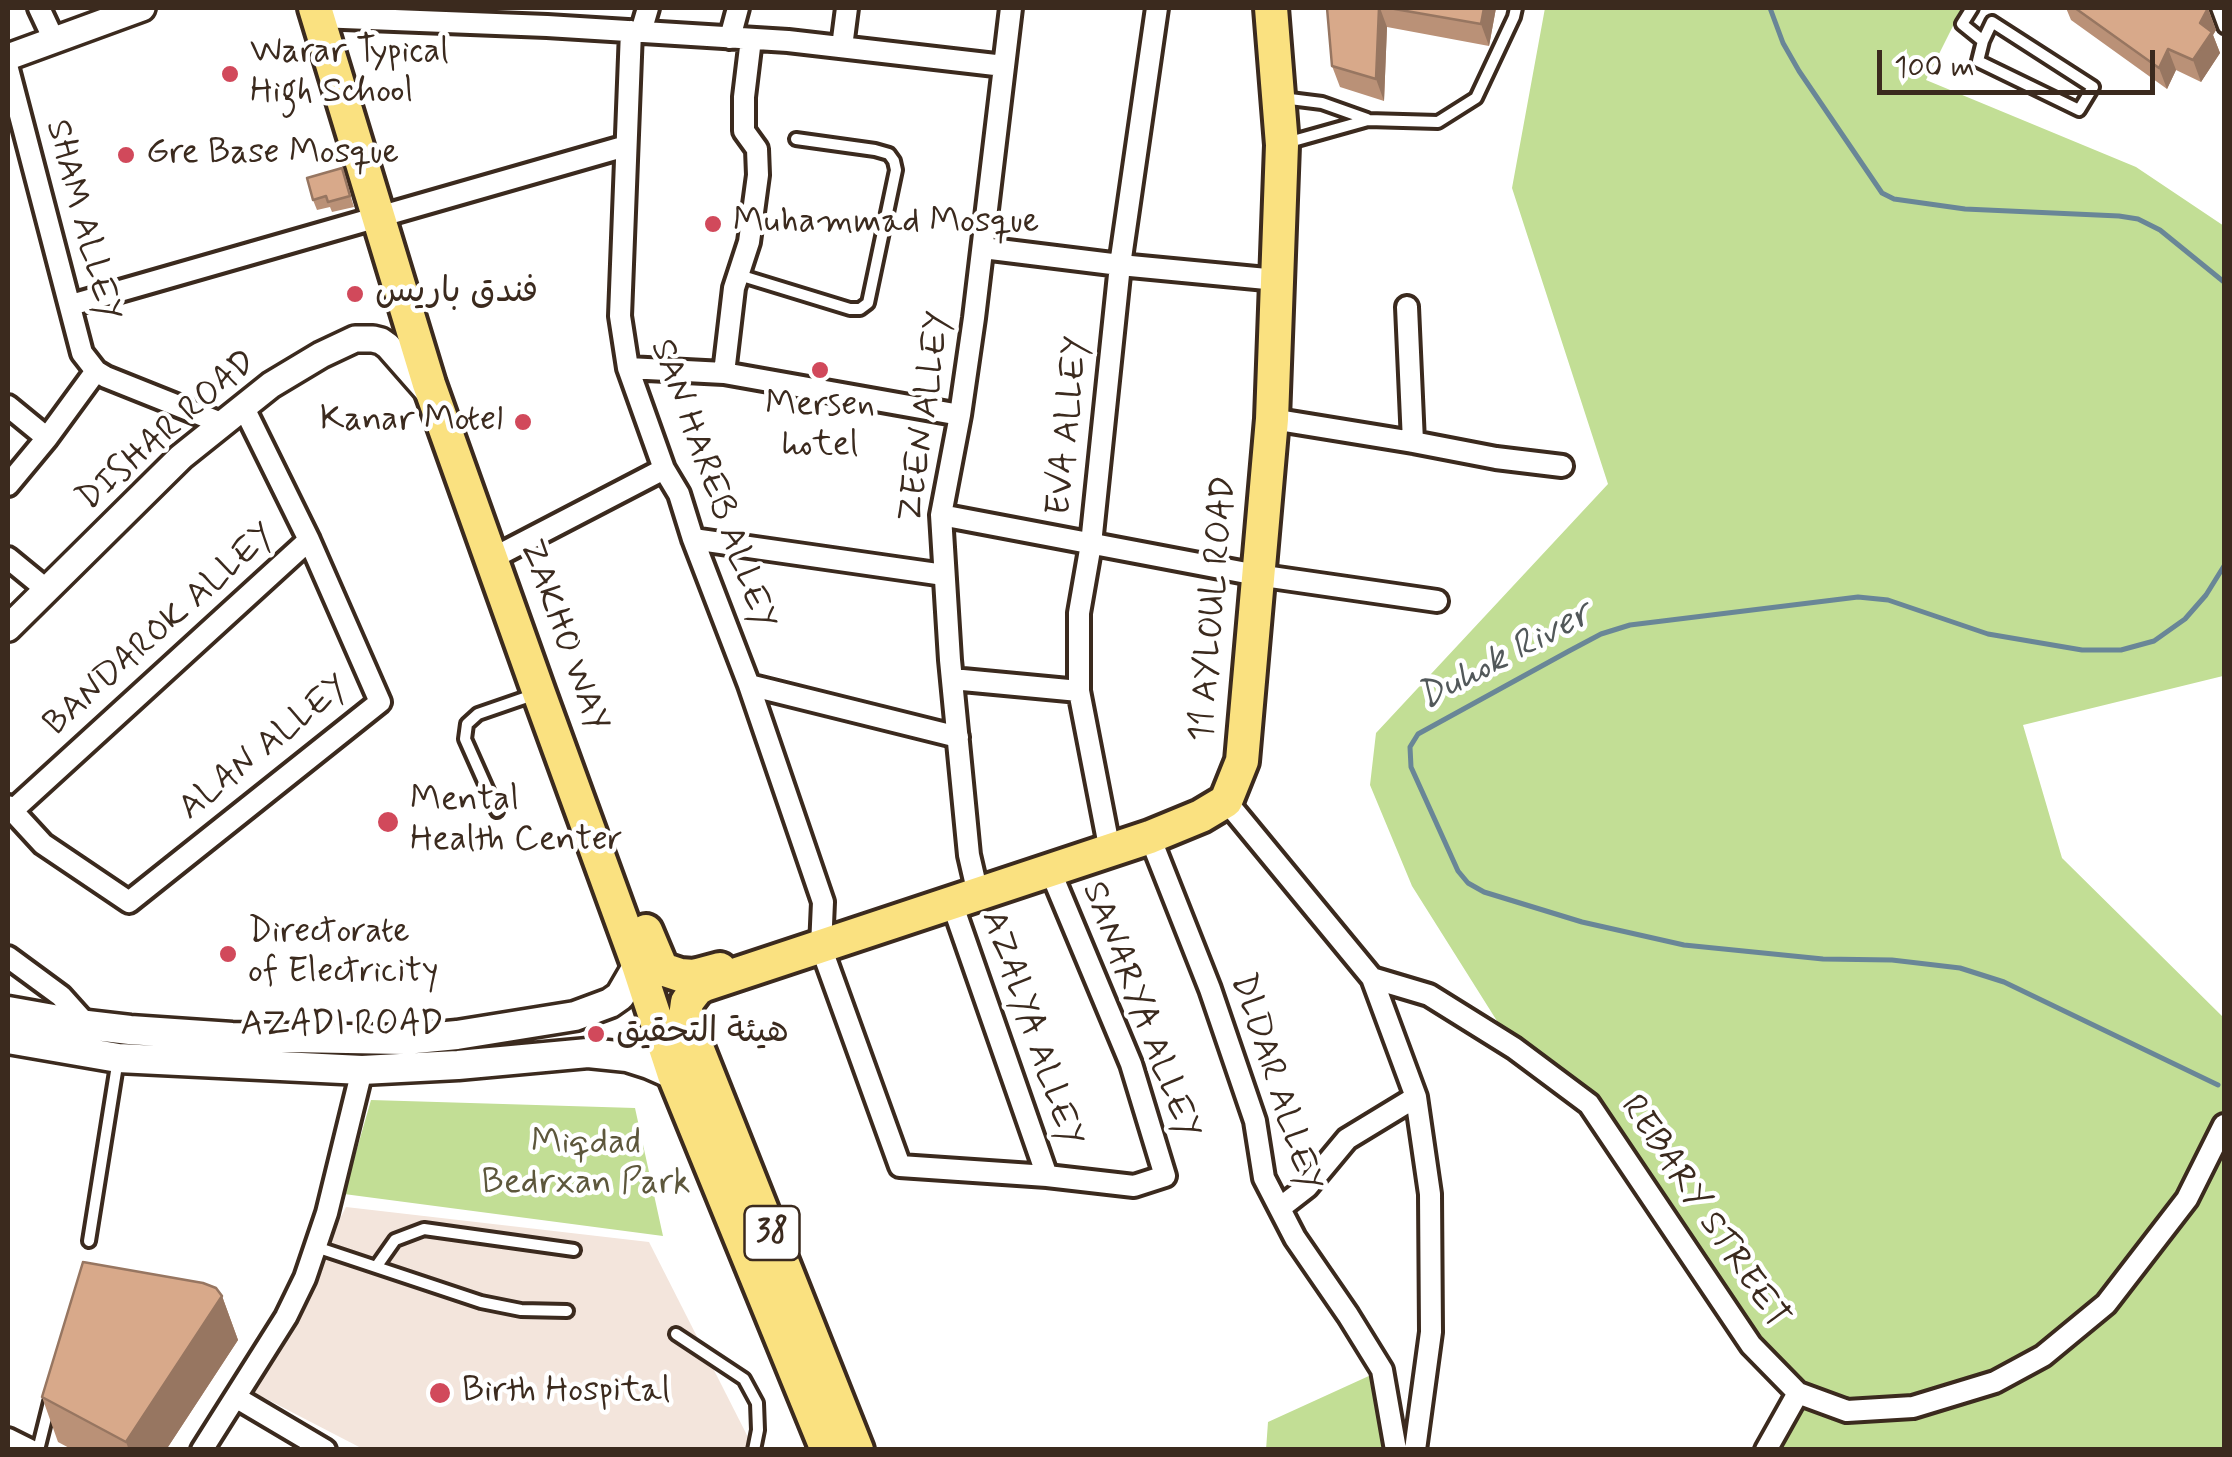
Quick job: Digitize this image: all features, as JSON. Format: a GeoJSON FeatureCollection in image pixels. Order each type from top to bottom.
{"type":"FeatureCollection","features":[{"type":"Feature","properties":{"kind":"highway","name":"11 AYLOUL ROAD"},"geometry":{"type":"LineString","coordinates":[[1226,801],[1242,760],[1272,419],[1282,145],[1271,8]]}},
{"type":"Feature","properties":{"kind":"highway","name":"ZAKHO WAY"},"geometry":{"type":"LineString","coordinates":[[317,12],[434,399],[638,965],[674,1076],[827,1450]]}},
{"type":"Feature","properties":{"kind":"highway"},"geometry":{"type":"LineString","coordinates":[[600,862],[617,873],[631,895],[662,969],[694,976],[719,969],[763,966],[1150,838],[1226,801]]}},
{"type":"Feature","properties":{"kind":"highway","name":"38"},"geometry":{"type":"LineString","coordinates":[[763,966],[697,989],[687,1002],[685,1017],[857,1450]]}},
{"type":"Feature","properties":{"kind":"main road","name":"AZADI ROAD"},"geometry":{"type":"LineString","coordinates":[[8,1011],[87,1026],[232,1037],[406,1040],[456,1036],[575,1016],[610,1004],[620,996],[638,965]]}},
{"type":"Feature","properties":{"kind":"main road"},"geometry":{"type":"LineString","coordinates":[[575,1016],[589,1027],[588,1053]]}},
{"type":"Feature","properties":{"kind":"main road","name":"AZADI ROAD"},"geometry":{"type":"LineString","coordinates":[[8,1039],[118,1058],[362,1070],[588,1053],[627,1057],[674,1076]]}},
{"type":"Feature","properties":{"kind":"street"},"geometry":{"type":"LineString","coordinates":[[39,8],[54,40]]}},
{"type":"Feature","properties":{"kind":"street"},"geometry":{"type":"LineString","coordinates":[[8,58],[142,8]]}},
{"type":"Feature","properties":{"kind":"street","name":"SAN HAREB ALLEY"},"geometry":{"type":"LineString","coordinates":[[648,8],[636,32],[626,146],[620,316],[628,368],[749,684],[823,902],[820,947]]}},
{"type":"Feature","properties":{"kind":"street"},"geometry":{"type":"LineString","coordinates":[[724,374],[734,288],[749,242],[758,174],[757,149],[744,131],[738,8]]}},
{"type":"Feature","properties":{"kind":"street"},"geometry":{"type":"LineString","coordinates":[[842,48],[848,8]]}},
{"type":"Feature","properties":{"kind":"street","name":"ZEEN ALLEY"},"geometry":{"type":"LineString","coordinates":[[965,898],[969,856],[941,515],[960,415],[1011,8]]}},
{"type":"Feature","properties":{"kind":"street","name":"EVA ALLEY"},"geometry":{"type":"LineString","coordinates":[[1110,850],[1079,690],[1080,614],[1120,264],[1157,8]]}},
{"type":"Feature","properties":{"kind":"street"},"geometry":{"type":"LineString","coordinates":[[317,12],[549,16],[636,32],[740,38],[1004,66]]}},
{"type":"Feature","properties":{"kind":"street","name":"SHAM ALLEY"},"geometry":{"type":"LineString","coordinates":[[8,70],[82,353],[106,377],[221,423]]}},
{"type":"Feature","properties":{"kind":"street"},"geometry":{"type":"LineString","coordinates":[[70,306],[626,146]]}},
{"type":"Feature","properties":{"kind":"street"},"geometry":{"type":"LineString","coordinates":[[983,248],[1277,280]]}},
{"type":"Feature","properties":{"kind":"street"},"geometry":{"type":"LineString","coordinates":[[1407,306],[1413,442]]}},
{"type":"Feature","properties":{"kind":"street","name":"DISHAR ROAD"},"geometry":{"type":"LineString","coordinates":[[8,628],[160,477],[221,423],[296,369],[347,342],[364,338],[388,346],[434,399]]}},
{"type":"Feature","properties":{"kind":"street"},"geometry":{"type":"LineString","coordinates":[[628,368],[724,374],[960,415]]}},
{"type":"Feature","properties":{"kind":"street"},"geometry":{"type":"LineString","coordinates":[[8,485],[96,371]]}},
{"type":"Feature","properties":{"kind":"street"},"geometry":{"type":"LineString","coordinates":[[8,406],[47,438]]}},
{"type":"Feature","properties":{"kind":"street","name":"ALAN ALLEY"},"geometry":{"type":"LineString","coordinates":[[10,808],[43,844],[129,902],[380,702],[309,540],[243,406]]}},
{"type":"Feature","properties":{"kind":"street"},"geometry":{"type":"LineString","coordinates":[[1272,419],[1562,466]]}},
{"type":"Feature","properties":{"kind":"street"},"geometry":{"type":"LineString","coordinates":[[492,559],[664,470]]}},
{"type":"Feature","properties":{"kind":"street"},"geometry":{"type":"LineString","coordinates":[[941,515],[1257,575],[1437,601]]}},
{"type":"Feature","properties":{"kind":"street"},"geometry":{"type":"LineString","coordinates":[[694,539],[944,575]]}},
{"type":"Feature","properties":{"kind":"street","name":"BANDAROK ALLEY"},"geometry":{"type":"LineString","coordinates":[[10,808],[309,540]]}},
{"type":"Feature","properties":{"kind":"street"},"geometry":{"type":"LineString","coordinates":[[8,558],[48,590]]}},
{"type":"Feature","properties":{"kind":"street"},"geometry":{"type":"LineString","coordinates":[[952,678],[1079,690]]}},
{"type":"Feature","properties":{"kind":"street"},"geometry":{"type":"LineString","coordinates":[[749,684],[958,737]]}},
{"type":"Feature","properties":{"kind":"street"},"geometry":{"type":"LineString","coordinates":[[1226,801],[1372,978],[1416,1097],[1430,1194],[1431,1332],[1415,1450]]}},
{"type":"Feature","properties":{"kind":"street","name":"DLDAR ALLEY"},"geometry":{"type":"LineString","coordinates":[[1150,838],[1210,988],[1255,1122],[1264,1178],[1295,1238],[1382,1370],[1396,1450]]}},
{"type":"Feature","properties":{"kind":"street","name":"SANARYA ALLEY"},"geometry":{"type":"LineString","coordinates":[[1046,1176],[1134,1186],[1165,1176],[1130,1064],[1050,870]]}},
{"type":"Feature","properties":{"kind":"street","name":"AZALYA ALLEY"},"geometry":{"type":"LineString","coordinates":[[965,898],[1046,1176]]}},
{"type":"Feature","properties":{"kind":"street"},"geometry":{"type":"LineString","coordinates":[[820,947],[900,1166],[1046,1176]]}},
{"type":"Feature","properties":{"kind":"street"},"geometry":{"type":"LineString","coordinates":[[8,957],[61,996],[87,1026]]}},
{"type":"Feature","properties":{"kind":"street","name":"REBARY STREET"},"geometry":{"type":"LineString","coordinates":[[1372,978],[1429,995],[1514,1048],[1590,1104],[1751,1346],[1798,1393],[1847,1411],[1912,1407],[1995,1382],[2043,1356],[2106,1304],[2187,1199],[2224,1125]]}},
{"type":"Feature","properties":{"kind":"street"},"geometry":{"type":"LineString","coordinates":[[202,1450],[286,1316],[316,1247],[362,1070]]}},
{"type":"Feature","properties":{"kind":"street"},"geometry":{"type":"LineString","coordinates":[[1280,1208],[1307,1187],[1347,1139],[1416,1097]]}},
{"type":"Feature","properties":{"kind":"street"},"geometry":{"type":"LineString","coordinates":[[1766,1450],[1798,1393]]}},
{"type":"Feature","properties":{"kind":"street"},"geometry":{"type":"LineString","coordinates":[[236,1398],[324,1450]]}},
{"type":"Feature","properties":{"kind":"street"},"geometry":{"type":"LineString","coordinates":[[8,1439],[34,1450]]}},
{"type":"Feature","properties":{"kind":"lane"},"geometry":{"type":"LineString","coordinates":[[1282,145],[1368,120],[1438,122],[1476,98],[1516,8]]}},
{"type":"Feature","properties":{"kind":"lane"},"geometry":{"type":"LineString","coordinates":[[1972,8],[1962,24],[1983,41]]}},
{"type":"Feature","properties":{"kind":"lane"},"geometry":{"type":"LineString","coordinates":[[2217,8],[2224,27]]}},
{"type":"Feature","properties":{"kind":"lane"},"geometry":{"type":"LineString","coordinates":[[1992,22],[2092,88],[2079,110],[1978,62],[1983,41],[1992,22]]}},
{"type":"Feature","properties":{"kind":"lane"},"geometry":{"type":"LineString","coordinates":[[1280,98],[1322,103],[1368,120]]}},
{"type":"Feature","properties":{"kind":"lane"},"geometry":{"type":"LineString","coordinates":[[739,275],[850,309],[860,309],[868,302],[896,170],[894,161],[888,154],[875,150],[796,139]]}},
{"type":"Feature","properties":{"kind":"lane"},"geometry":{"type":"LineString","coordinates":[[497,811],[465,739],[467,724],[478,714],[539,694]]}},
{"type":"Feature","properties":{"kind":"lane"},"geometry":{"type":"LineString","coordinates":[[89,1241],[118,1058]]}},
{"type":"Feature","properties":{"kind":"lane"},"geometry":{"type":"LineString","coordinates":[[376,1267],[395,1240],[424,1230],[574,1250]]}},
{"type":"Feature","properties":{"kind":"lane"},"geometry":{"type":"LineString","coordinates":[[316,1247],[481,1302],[521,1310],[567,1311]]}},
{"type":"Feature","properties":{"kind":"lane"},"geometry":{"type":"LineString","coordinates":[[676,1334],[744,1379],[757,1403],[754,1450]]}},
{"type":"Feature","properties":{"kind":"lane"},"geometry":{"type":"LineString","coordinates":[[34,1450],[52,1392]]}},
{"type":"Feature","properties":{"kind":"shaded area"},"geometry":{"type":"Polygon","coordinates":[[[346,1207],[649,1242],[754,1449],[363,1449],[251,1391],[346,1207]]]}},
{"type":"Feature","properties":{"kind":"green space"},"geometry":{"type":"Polygon","coordinates":[[[1545,8],[1962,8],[1926,80],[2136,167],[2224,226],[2224,674],[2023,725],[2062,858],[2224,1018],[2224,1449],[1766,1449],[1798,1392],[1751,1345],[1589,1104],[1514,1048],[1412,886],[1370,785],[1376,733],[1608,484],[1512,188],[1545,8]]]}},
{"type":"Feature","properties":{"kind":"green space","name":"Miqdad Bedrxan Park"},"geometry":{"type":"Polygon","coordinates":[[[371,1100],[635,1108],[663,1236],[344,1194],[371,1100]]]}},
{"type":"Feature","properties":{"kind":"green space"},"geometry":{"type":"Polygon","coordinates":[[[1382,1370],[1396,1449],[1266,1450],[1268,1422],[1382,1370]]]}},
{"type":"Feature","properties":{"kind":"building"},"geometry":{"type":"Polygon","coordinates":[[[1327,8],[1379,8],[1376,79],[1332,66],[1327,8]]]}},
{"type":"Feature","properties":{"kind":"building"},"geometry":{"type":"Polygon","coordinates":[[[1389,8],[1484,8],[1481,24],[1389,8]]]}},
{"type":"Feature","properties":{"kind":"building"},"geometry":{"type":"Polygon","coordinates":[[[2075,8],[2208,8],[2200,23],[2212,32],[2193,60],[2168,49],[2159,68],[2075,8]]]}},
{"type":"Feature","properties":{"kind":"building"},"geometry":{"type":"Polygon","coordinates":[[[342,168],[350,196],[328,202],[326,196],[313,200],[307,178],[342,168]]]}},
{"type":"Feature","properties":{"kind":"building"},"geometry":{"type":"Polygon","coordinates":[[[83,1262],[203,1283],[216,1288],[222,1296],[126,1442],[42,1397],[83,1262]]]}},
{"type":"Feature","properties":{"kind":"waterway","name":"Duhok River"},"geometry":{"type":"LineString","coordinates":[[1770,8],[1799,71],[1882,193],[1894,199],[1965,209],[2138,219],[2160,230],[2224,282]]}},
{"type":"Feature","properties":{"kind":"waterway","name":"Duhok River"},"geometry":{"type":"LineString","coordinates":[[2218,1085],[2004,982],[1960,968],[1684,945],[1582,922],[1484,892],[1468,883],[1458,871],[1411,767],[1410,747],[1418,734],[1601,634],[1630,625],[1858,597],[1888,600],[1988,634],[2082,650],[2121,650],[2154,641],[2185,619],[2224,566]]}},
{"type":"Feature","properties":{"kind":"place","name":"Warar Typical High School"},"geometry":{"type":"Point","coordinates":[230,74]}},
{"type":"Feature","properties":{"kind":"place","name":"Gre Base Mosque"},"geometry":{"type":"Point","coordinates":[126,155]}},
{"type":"Feature","properties":{"kind":"place","name":"Muhammad Mosque"},"geometry":{"type":"Point","coordinates":[713,224]}},
{"type":"Feature","properties":{"kind":"place","name":"فندق باريس"},"geometry":{"type":"Point","coordinates":[355,294]}},
{"type":"Feature","properties":{"kind":"place","name":"Mersen hotel"},"geometry":{"type":"Point","coordinates":[820,370]}},
{"type":"Feature","properties":{"kind":"place","name":"Kanar Motel"},"geometry":{"type":"Point","coordinates":[523,422]}},
{"type":"Feature","properties":{"kind":"place","name":"Mental Health Center"},"geometry":{"type":"Point","coordinates":[388,822]}},
{"type":"Feature","properties":{"kind":"place","name":"Directorate of Electricity"},"geometry":{"type":"Point","coordinates":[228,954]}},
{"type":"Feature","properties":{"kind":"place","name":"هيئة التحقيق"},"geometry":{"type":"Point","coordinates":[596,1034]}},
{"type":"Feature","properties":{"kind":"place","name":"Birth Hospital"},"geometry":{"type":"Point","coordinates":[440,1393]}}]}
